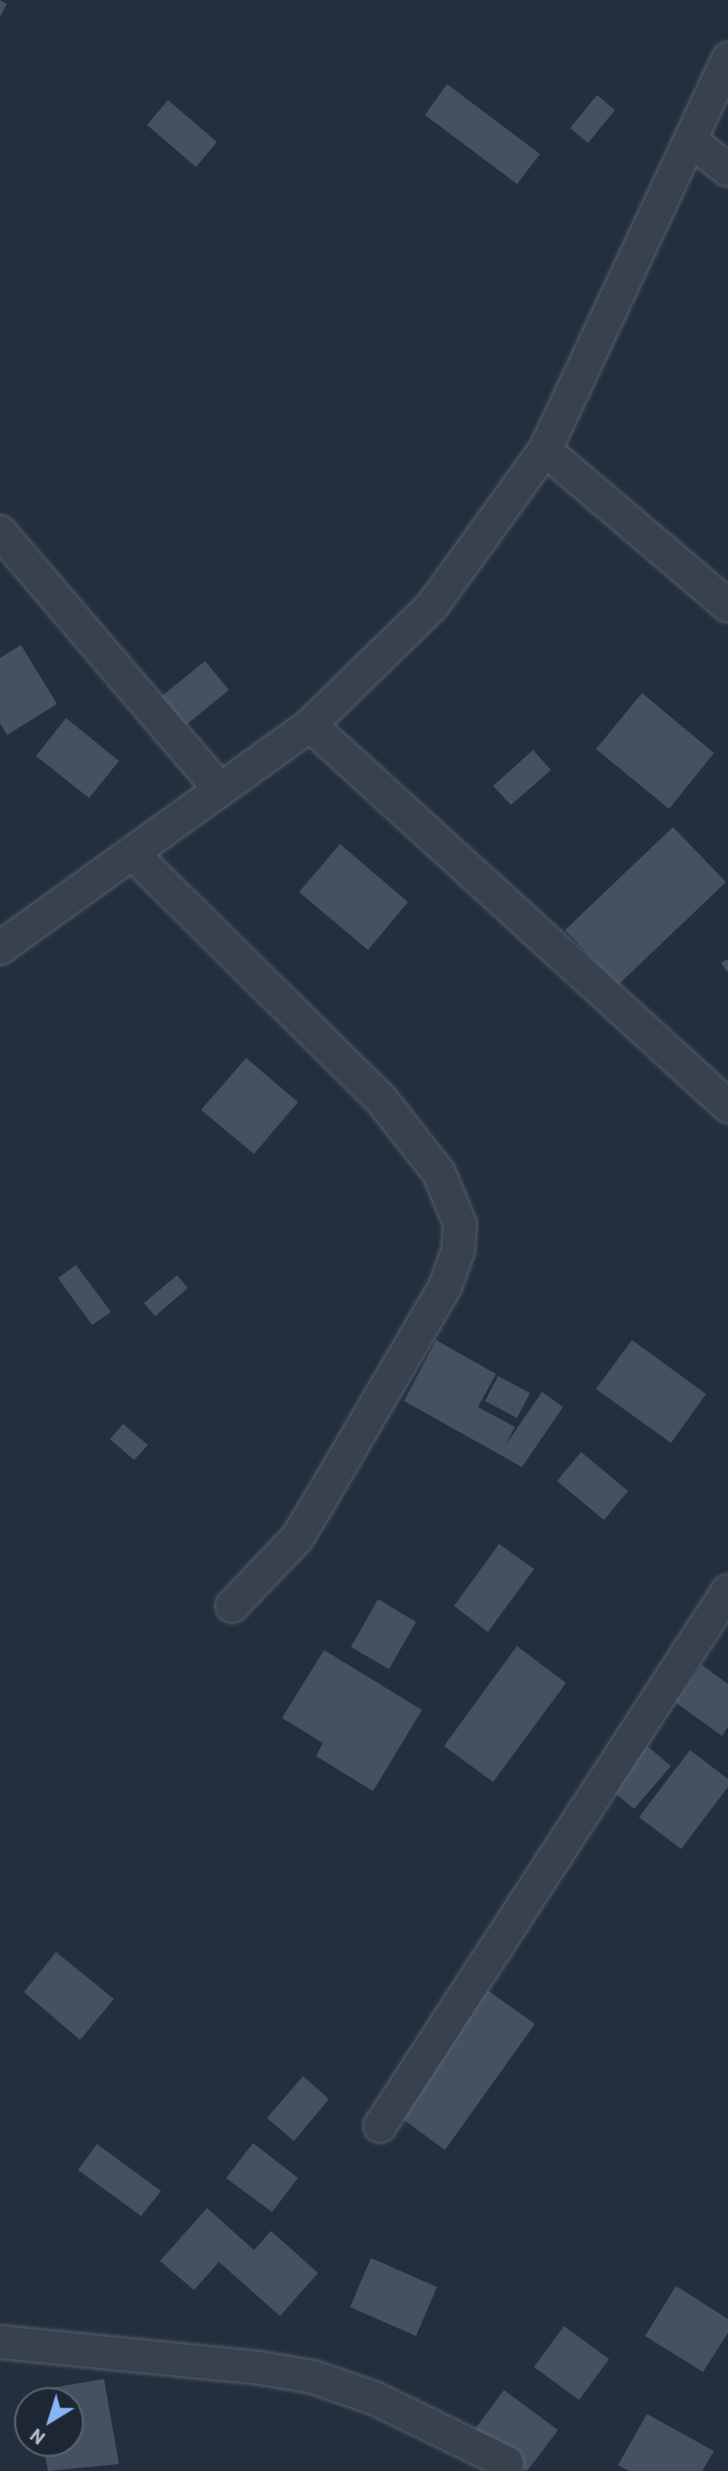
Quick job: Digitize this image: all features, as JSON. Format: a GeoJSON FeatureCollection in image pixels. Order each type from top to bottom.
{"type":"FeatureCollection","features":[{"type":"Feature","properties":{"kind":"street"},"geometry":{"type":"LineString","coordinates":[[0,948],[310,725],[432,606],[545,450],[728,59]]}},
{"type":"Feature","properties":{"kind":"street"},"geometry":{"type":"LineString","coordinates":[[690,140],[728,170]]}},
{"type":"Feature","properties":{"kind":"street"},"geometry":{"type":"LineString","coordinates":[[545,450],[728,606]]}},
{"type":"Feature","properties":{"kind":"street"},"geometry":{"type":"LineString","coordinates":[[0,532],[220,790]]}},
{"type":"Feature","properties":{"kind":"street"},"geometry":{"type":"LineString","coordinates":[[310,725],[728,1106]]}},
{"type":"Feature","properties":{"kind":"street"},"geometry":{"type":"LineString","coordinates":[[132,853],[380,1098],[439,1173],[460,1224],[458,1251],[446,1287],[333,1478],[296,1538],[232,1606]]}},
{"type":"Feature","properties":{"kind":"street"},"geometry":{"type":"LineString","coordinates":[[380,2126],[728,1591]]}},
{"type":"Feature","properties":{"kind":"street"},"geometry":{"type":"LineString","coordinates":[[0,2342],[260,2368],[313,2377],[374,2398],[508,2463]]}},
{"type":"Feature","properties":{"kind":"building"},"geometry":{"type":"Polygon","coordinates":[[[0,0],[7,4],[0,17],[0,0]]]}},
{"type":"Feature","properties":{"kind":"building"},"geometry":{"type":"Polygon","coordinates":[[[447,84],[540,154],[517,184],[425,115],[447,84]]]}},
{"type":"Feature","properties":{"kind":"building"},"geometry":{"type":"Polygon","coordinates":[[[597,95],[615,110],[588,143],[570,128],[597,95]]]}},
{"type":"Feature","properties":{"kind":"building"},"geometry":{"type":"Polygon","coordinates":[[[168,100],[217,142],[196,167],[147,125],[168,100]]]}},
{"type":"Feature","properties":{"kind":"building"},"geometry":{"type":"Polygon","coordinates":[[[21,645],[57,704],[7,735],[0,723],[0,658],[21,645]]]}},
{"type":"Feature","properties":{"kind":"building"},"geometry":{"type":"Polygon","coordinates":[[[205,661],[229,690],[181,729],[157,700],[205,661]]]}},
{"type":"Feature","properties":{"kind":"building"},"geometry":{"type":"Polygon","coordinates":[[[642,693],[714,753],[669,809],[596,749],[642,693]]]}},
{"type":"Feature","properties":{"kind":"building"},"geometry":{"type":"Polygon","coordinates":[[[66,718],[119,761],[89,798],[36,756],[66,718]]]}},
{"type":"Feature","properties":{"kind":"building"},"geometry":{"type":"Polygon","coordinates":[[[533,750],[551,770],[511,805],[493,786],[533,750]]]}},
{"type":"Feature","properties":{"kind":"building"},"geometry":{"type":"Polygon","coordinates":[[[673,827],[726,882],[618,985],[565,930],[673,827]]]}},
{"type":"Feature","properties":{"kind":"building"},"geometry":{"type":"Polygon","coordinates":[[[340,844],[408,902],[368,950],[299,892],[340,844]]]}},
{"type":"Feature","properties":{"kind":"building"},"geometry":{"type":"Polygon","coordinates":[[[728,959],[728,973],[721,963],[728,959]]]}},
{"type":"Feature","properties":{"kind":"building"},"geometry":{"type":"Polygon","coordinates":[[[246,1058],[298,1102],[254,1154],[201,1110],[246,1058]]]}},
{"type":"Feature","properties":{"kind":"building"},"geometry":{"type":"Polygon","coordinates":[[[76,1265],[111,1312],[92,1325],[58,1278],[76,1265]]]}},
{"type":"Feature","properties":{"kind":"building"},"geometry":{"type":"Polygon","coordinates":[[[177,1275],[188,1288],[155,1316],[144,1303],[177,1275]]]}},
{"type":"Feature","properties":{"kind":"building"},"geometry":{"type":"Polygon","coordinates":[[[436,1340],[496,1374],[478,1407],[515,1427],[504,1447],[542,1392],[563,1407],[522,1467],[404,1401],[436,1340]]]}},
{"type":"Feature","properties":{"kind":"building"},"geometry":{"type":"Polygon","coordinates":[[[632,1340],[706,1394],[671,1443],[596,1389],[632,1340]]]}},
{"type":"Feature","properties":{"kind":"building"},"geometry":{"type":"Polygon","coordinates":[[[498,1376],[530,1393],[517,1418],[485,1401],[498,1376]]]}},
{"type":"Feature","properties":{"kind":"building"},"geometry":{"type":"Polygon","coordinates":[[[123,1424],[148,1445],[134,1460],[110,1439],[123,1424]]]}},
{"type":"Feature","properties":{"kind":"building"},"geometry":{"type":"Polygon","coordinates":[[[581,1452],[628,1491],[604,1520],[557,1481],[581,1452]]]}},
{"type":"Feature","properties":{"kind":"building"},"geometry":{"type":"Polygon","coordinates":[[[499,1544],[534,1569],[488,1632],[454,1606],[499,1544]]]}},
{"type":"Feature","properties":{"kind":"building"},"geometry":{"type":"Polygon","coordinates":[[[378,1599],[416,1622],[389,1669],[351,1647],[378,1599]]]}},
{"type":"Feature","properties":{"kind":"building"},"geometry":{"type":"Polygon","coordinates":[[[517,1646],[566,1683],[493,1782],[444,1746],[517,1646]]]}},
{"type":"Feature","properties":{"kind":"building"},"geometry":{"type":"Polygon","coordinates":[[[324,1650],[422,1710],[373,1791],[316,1756],[323,1743],[282,1718],[324,1650]]]}},
{"type":"Feature","properties":{"kind":"building"},"geometry":{"type":"Polygon","coordinates":[[[702,1665],[728,1684],[728,1727],[722,1736],[675,1702],[702,1665]]]}},
{"type":"Feature","properties":{"kind":"building"},"geometry":{"type":"Polygon","coordinates":[[[646,1745],[671,1766],[634,1809],[609,1788],[646,1745]]]}},
{"type":"Feature","properties":{"kind":"building"},"geometry":{"type":"Polygon","coordinates":[[[690,1750],[728,1779],[728,1787],[681,1849],[639,1817],[690,1750]]]}},
{"type":"Feature","properties":{"kind":"building"},"geometry":{"type":"Polygon","coordinates":[[[56,1952],[114,1999],[80,2040],[24,1992],[56,1952]]]}},
{"type":"Feature","properties":{"kind":"building"},"geometry":{"type":"Polygon","coordinates":[[[483,1987],[535,2024],[445,2150],[393,2112],[483,1987]]]}},
{"type":"Feature","properties":{"kind":"building"},"geometry":{"type":"Polygon","coordinates":[[[303,2076],[329,2099],[294,2141],[267,2118],[303,2076]]]}},
{"type":"Feature","properties":{"kind":"building"},"geometry":{"type":"Polygon","coordinates":[[[253,2143],[298,2178],[272,2212],[226,2178],[253,2143]]]}},
{"type":"Feature","properties":{"kind":"building"},"geometry":{"type":"Polygon","coordinates":[[[97,2144],[161,2191],[141,2216],[78,2170],[97,2144]]]}},
{"type":"Feature","properties":{"kind":"building"},"geometry":{"type":"Polygon","coordinates":[[[207,2208],[254,2250],[271,2231],[318,2273],[280,2316],[219,2262],[194,2290],[160,2261],[207,2208]]]}},
{"type":"Feature","properties":{"kind":"building"},"geometry":{"type":"Polygon","coordinates":[[[371,2258],[437,2287],[416,2336],[350,2307],[371,2258]]]}},
{"type":"Feature","properties":{"kind":"building"},"geometry":{"type":"Polygon","coordinates":[[[676,2286],[728,2319],[728,2333],[703,2372],[645,2336],[676,2286]]]}},
{"type":"Feature","properties":{"kind":"building"},"geometry":{"type":"Polygon","coordinates":[[[564,2326],[609,2359],[579,2400],[534,2367],[564,2326]]]}},
{"type":"Feature","properties":{"kind":"building"},"geometry":{"type":"Polygon","coordinates":[[[104,2379],[119,2464],[48,2471],[46,2457],[84,2457],[84,2387],[57,2387],[104,2379]]]}},
{"type":"Feature","properties":{"kind":"building"},"geometry":{"type":"Polygon","coordinates":[[[504,2390],[558,2430],[527,2471],[472,2433],[504,2390]]]}},
{"type":"Feature","properties":{"kind":"building"},"geometry":{"type":"Polygon","coordinates":[[[647,2414],[714,2451],[702,2471],[629,2471],[618,2465],[647,2414]]]}}]}
